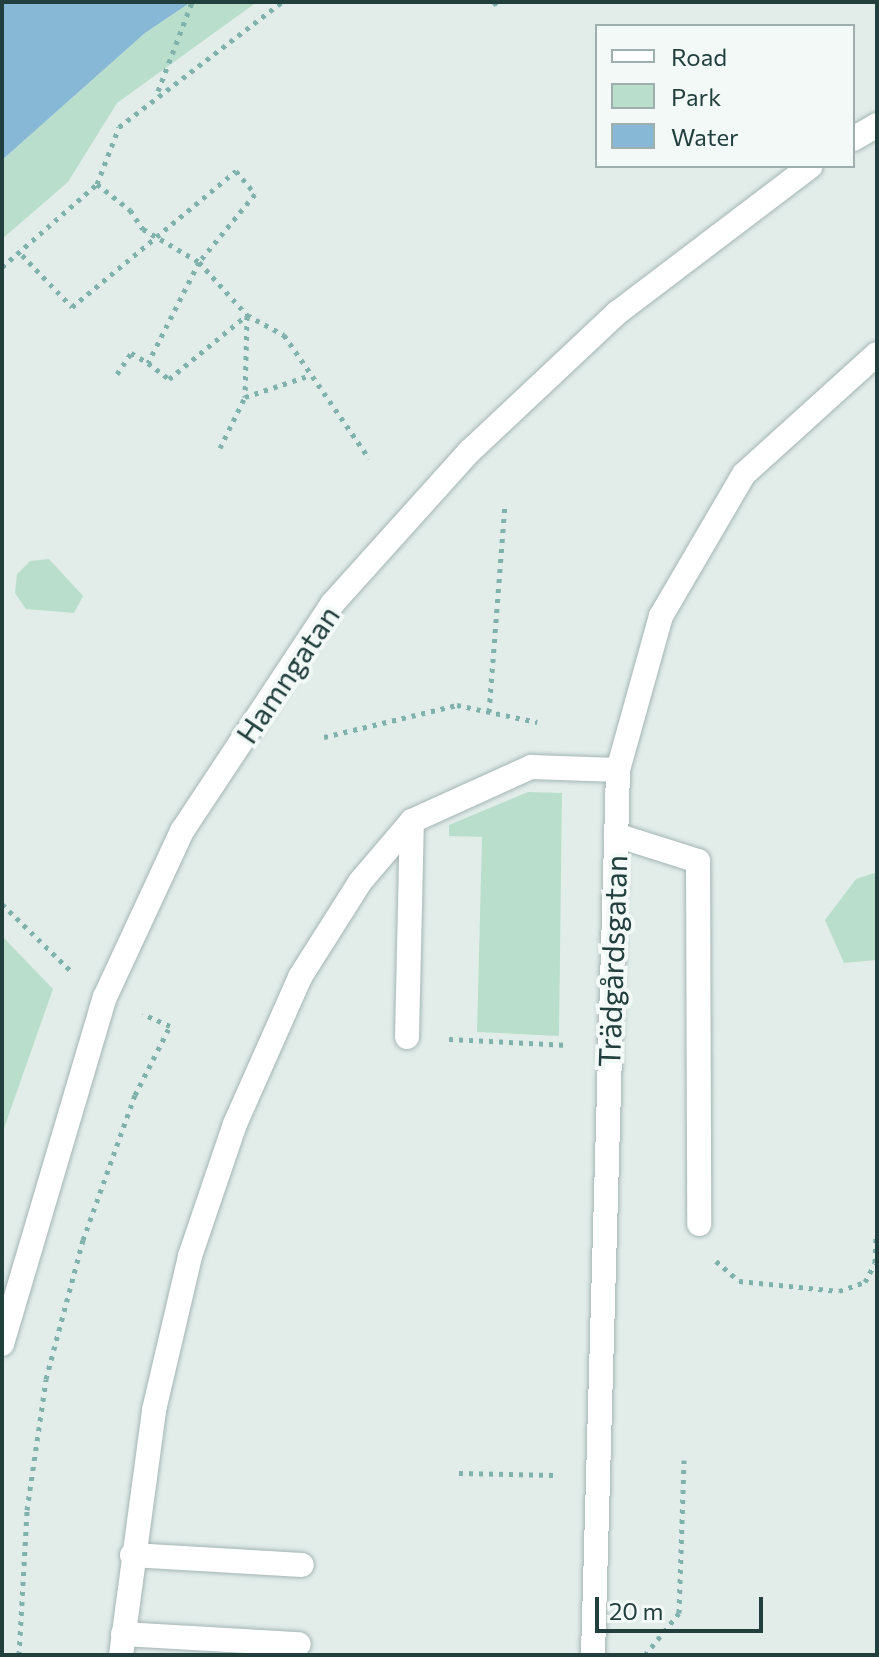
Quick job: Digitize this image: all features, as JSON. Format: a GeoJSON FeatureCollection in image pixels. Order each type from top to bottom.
{"type":"FeatureCollection","features":[{"type":"Feature","properties":{"kind":"street"},"geometry":{"type":"LineString","coordinates":[[855,138],[877,125]]}},
{"type":"Feature","properties":{"kind":"street","name":"Hamngatan"},"geometry":{"type":"LineString","coordinates":[[2,1344],[105,997],[182,831],[332,604],[470,451],[617,313],[808,168]]}},
{"type":"Feature","properties":{"kind":"street","name":"Trädgårdsgatan"},"geometry":{"type":"LineString","coordinates":[[593,1655],[618,770],[661,616],[744,474],[877,354]]}},
{"type":"Feature","properties":{"kind":"street"},"geometry":{"type":"LineString","coordinates":[[299,1644],[122,1645],[132,1555],[172,1323],[235,1124],[300,977],[360,882],[412,821],[531,767],[618,770]]}},
{"type":"Feature","properties":{"kind":"street"},"geometry":{"type":"LineString","coordinates":[[407,1037],[412,821]]}},
{"type":"Feature","properties":{"kind":"street"},"geometry":{"type":"LineString","coordinates":[[616,835],[698,861],[699,1224]]}},
{"type":"Feature","properties":{"kind":"street"},"geometry":{"type":"LineString","coordinates":[[132,1555],[302,1565]]}},
{"type":"Feature","properties":{"kind":"path"},"geometry":{"type":"LineString","coordinates":[[157,94],[192,2]]}},
{"type":"Feature","properties":{"kind":"path"},"geometry":{"type":"LineString","coordinates":[[2,267],[22,255],[97,184],[119,127],[157,94],[282,2]]}},
{"type":"Feature","properties":{"kind":"path"},"geometry":{"type":"LineString","coordinates":[[22,255],[72,307],[152,235],[236,171],[255,194],[199,262],[148,363]]}},
{"type":"Feature","properties":{"kind":"path"},"geometry":{"type":"LineString","coordinates":[[97,184],[152,235],[199,262],[247,315],[284,335],[308,376],[369,458]]}},
{"type":"Feature","properties":{"kind":"path"},"geometry":{"type":"LineString","coordinates":[[117,374],[131,353],[169,379],[247,315]]}},
{"type":"Feature","properties":{"kind":"path"},"geometry":{"type":"LineString","coordinates":[[220,448],[245,397],[247,315]]}},
{"type":"Feature","properties":{"kind":"path"},"geometry":{"type":"LineString","coordinates":[[245,397],[308,376]]}},
{"type":"Feature","properties":{"kind":"path"},"geometry":{"type":"LineString","coordinates":[[489,712],[505,504]]}},
{"type":"Feature","properties":{"kind":"path"},"geometry":{"type":"LineString","coordinates":[[324,737],[457,705],[547,724]]}},
{"type":"Feature","properties":{"kind":"path"},"geometry":{"type":"LineString","coordinates":[[2,904],[66,967]]}},
{"type":"Feature","properties":{"kind":"path"},"geometry":{"type":"LineString","coordinates":[[138,1012],[144,998]]}},
{"type":"Feature","properties":{"kind":"path"},"geometry":{"type":"LineString","coordinates":[[19,1655],[27,1510],[46,1379],[83,1240],[135,1095],[170,1026]]}},
{"type":"Feature","properties":{"kind":"path"},"geometry":{"type":"LineString","coordinates":[[407,1037],[568,1045]]}},
{"type":"Feature","properties":{"kind":"path"},"geometry":{"type":"LineString","coordinates":[[699,1224],[725,1272],[739,1281],[784,1289],[839,1291],[865,1282],[875,1263],[876,1233]]}},
{"type":"Feature","properties":{"kind":"path"},"geometry":{"type":"LineString","coordinates":[[645,1655],[679,1613],[684,1460]]}},
{"type":"Feature","properties":{"kind":"path"},"geometry":{"type":"LineString","coordinates":[[459,1473],[555,1475]]}},
{"type":"Feature","properties":{"kind":"green space"},"geometry":{"type":"Polygon","coordinates":[[[191,2],[257,2],[117,103],[68,182],[2,239],[2,160],[145,33],[191,2]]]}},
{"type":"Feature","properties":{"kind":"green space"},"geometry":{"type":"Polygon","coordinates":[[[49,559],[83,596],[74,613],[26,609],[15,593],[17,574],[30,561],[49,559]]]}},
{"type":"Feature","properties":{"kind":"green space"},"geometry":{"type":"Polygon","coordinates":[[[528,792],[562,793],[559,1036],[477,1032],[482,837],[449,836],[449,825],[528,792]]]}},
{"type":"Feature","properties":{"kind":"green space"},"geometry":{"type":"Polygon","coordinates":[[[877,872],[877,960],[844,963],[825,920],[856,879],[877,872]]]}},
{"type":"Feature","properties":{"kind":"green space"},"geometry":{"type":"Polygon","coordinates":[[[2,936],[53,989],[2,1134],[2,936]]]}},
{"type":"Feature","properties":{"kind":"water"},"geometry":{"type":"Polygon","coordinates":[[[2,2],[191,2],[145,33],[2,160],[2,2]]]}}]}
